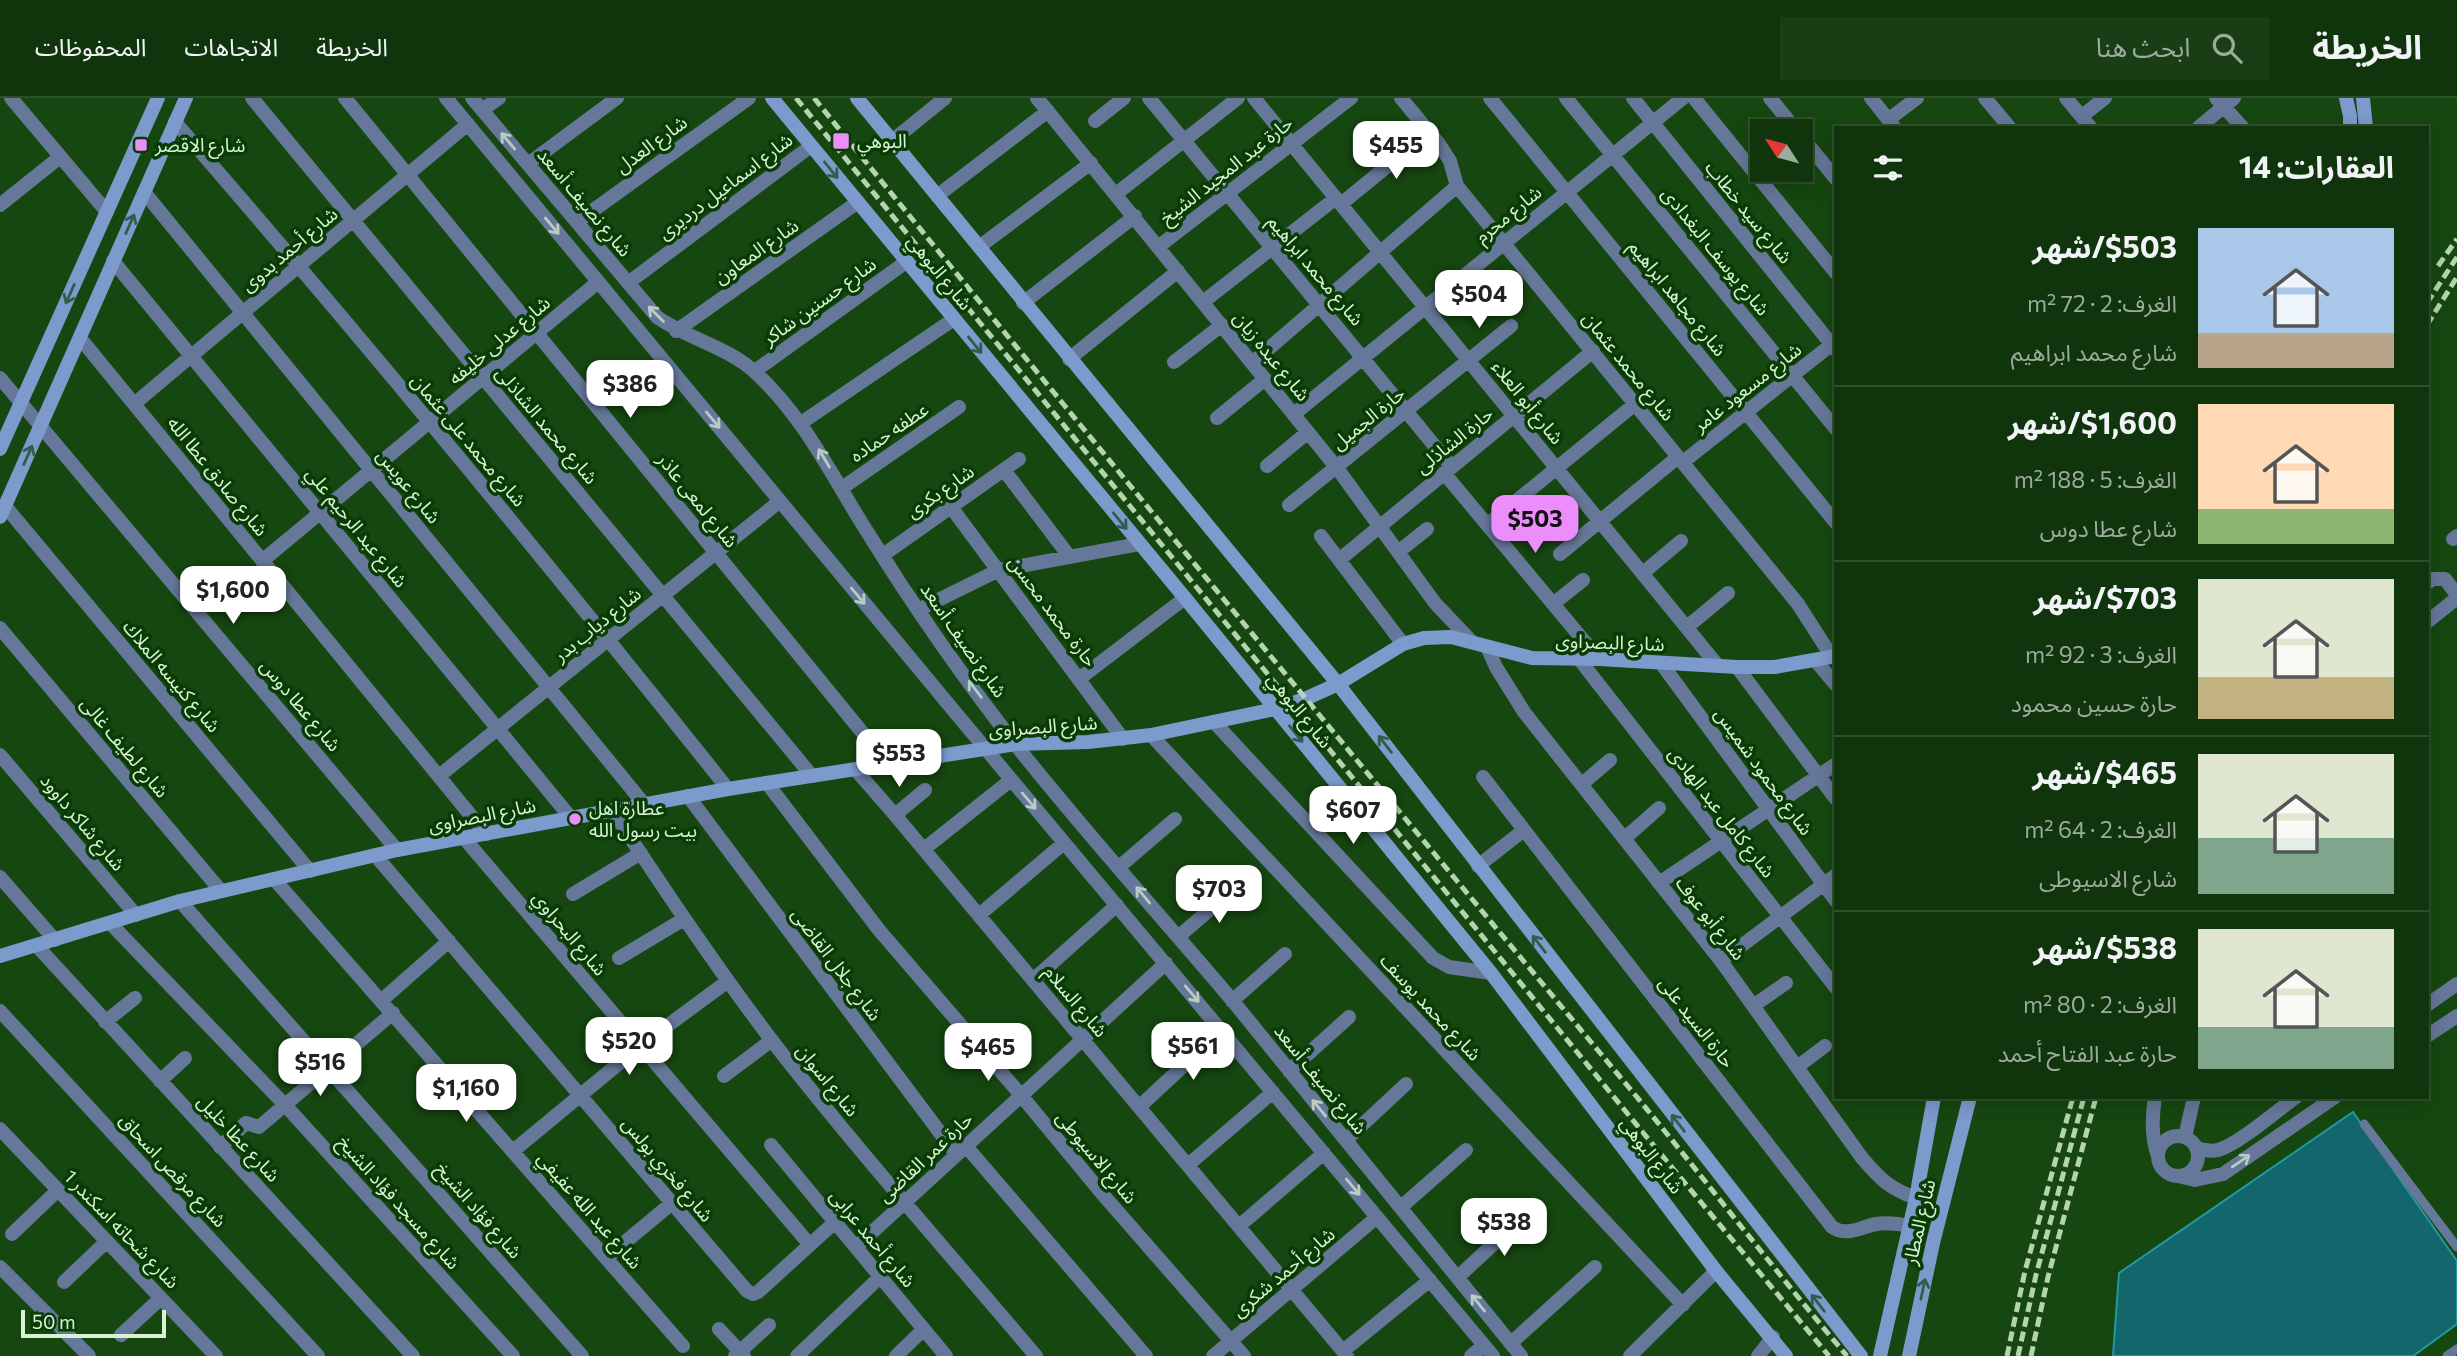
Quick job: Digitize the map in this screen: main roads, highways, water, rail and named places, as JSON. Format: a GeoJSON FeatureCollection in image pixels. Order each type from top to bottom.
{"type":"FeatureCollection","features":[{"type":"Feature","properties":{"kind":"railway"},"geometry":{"type":"LineString","coordinates":[[796,98],[1829,1356]]}},
{"type":"Feature","properties":{"kind":"railway"},"geometry":{"type":"LineString","coordinates":[[814,98],[1847,1356]]}},
{"type":"Feature","properties":{"kind":"railway"},"geometry":{"type":"LineString","coordinates":[[2438,266],[2457,239]]}},
{"type":"Feature","properties":{"kind":"railway"},"geometry":{"type":"LineString","coordinates":[[2429,300],[2457,257]]}},
{"type":"Feature","properties":{"kind":"railway"},"geometry":{"type":"LineString","coordinates":[[2429,322],[2457,277]]}},
{"type":"Feature","properties":{"kind":"railway"},"geometry":{"type":"LineString","coordinates":[[2007,1356],[2025,1271],[2072,1099]]}},
{"type":"Feature","properties":{"kind":"railway"},"geometry":{"type":"LineString","coordinates":[[2018,1356],[2036,1275],[2083,1099]]}},
{"type":"Feature","properties":{"kind":"railway"},"geometry":{"type":"LineString","coordinates":[[2031,1356],[2048,1277],[2095,1099]]}},
{"type":"Feature","properties":{"kind":"place","name":"البوهي"},"geometry":{"type":"Point","coordinates":[841,141]}},
{"type":"Feature","properties":{"kind":"place","name":"شارع الاقصر"},"geometry":{"type":"Point","coordinates":[141,145]}},
{"type":"Feature","properties":{"kind":"place","name":"عطارة اهل بيت رسول الله"},"geometry":{"type":"Point","coordinates":[575,819]}}]}
